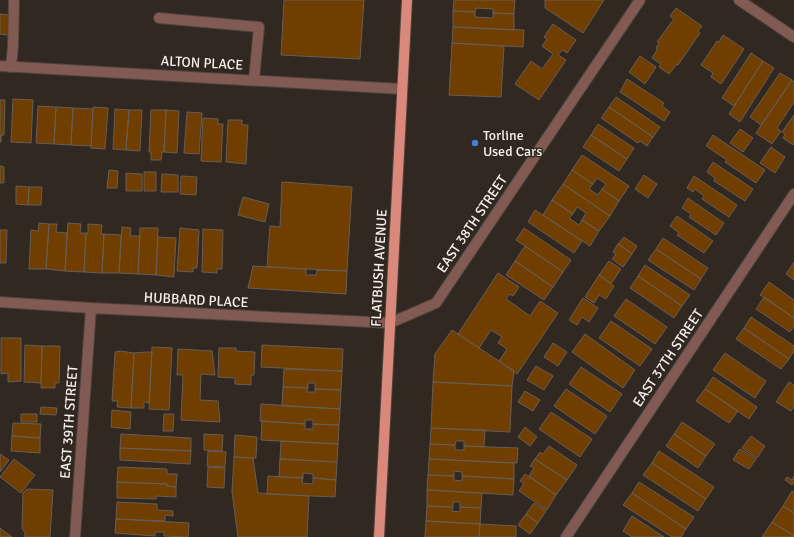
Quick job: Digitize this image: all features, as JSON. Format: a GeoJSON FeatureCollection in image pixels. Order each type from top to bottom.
{"type":"FeatureCollection","features":[{"type":"Feature","properties":{"kind":"main road","name":"FLATBUSH AVENUE"},"geometry":{"type":"LineString","coordinates":[[379,537],[407,0]]}},
{"type":"Feature","properties":{"kind":"street"},"geometry":{"type":"LineString","coordinates":[[11,67],[14,0]]}},
{"type":"Feature","properties":{"kind":"street","name":"EAST 38TH STREET"},"geometry":{"type":"LineString","coordinates":[[390,323],[436,303],[640,0]]}},
{"type":"Feature","properties":{"kind":"street"},"geometry":{"type":"LineString","coordinates":[[739,0],[794,37]]}},
{"type":"Feature","properties":{"kind":"street"},"geometry":{"type":"LineString","coordinates":[[159,18],[259,27],[254,80]]}},
{"type":"Feature","properties":{"kind":"street","name":"ALTON PLACE"},"geometry":{"type":"LineString","coordinates":[[0,66],[402,89]]}},
{"type":"Feature","properties":{"kind":"street","name":"EAST 37TH STREET"},"geometry":{"type":"LineString","coordinates":[[566,537],[794,194]]}},
{"type":"Feature","properties":{"kind":"street","name":"HUBBARD PLACE"},"geometry":{"type":"LineString","coordinates":[[0,302],[390,323]]}},
{"type":"Feature","properties":{"kind":"street","name":"EAST 39TH STREET"},"geometry":{"type":"LineString","coordinates":[[75,537],[91,308]]}},
{"type":"Feature","properties":{"kind":"building"},"geometry":{"type":"Polygon","coordinates":[[[284,0],[364,0],[360,59],[281,55],[284,0]]]}},
{"type":"Feature","properties":{"kind":"building"},"geometry":{"type":"Polygon","coordinates":[[[454,0],[515,0],[514,14],[493,13],[493,9],[476,8],[475,12],[453,11],[454,0]]]}},
{"type":"Feature","properties":{"kind":"building"},"geometry":{"type":"Polygon","coordinates":[[[545,0],[604,0],[583,33],[545,8],[545,0]]]}},
{"type":"Feature","properties":{"kind":"building"},"geometry":{"type":"Polygon","coordinates":[[[676,8],[702,26],[698,31],[700,33],[678,65],[677,64],[669,74],[659,67],[661,64],[652,58],[657,50],[656,48],[659,43],[657,42],[674,19],[670,16],[676,8]]]}},
{"type":"Feature","properties":{"kind":"building"},"geometry":{"type":"Polygon","coordinates":[[[453,11],[475,12],[475,17],[493,18],[493,13],[514,14],[514,30],[453,27],[453,11]]]}},
{"type":"Feature","properties":{"kind":"building"},"geometry":{"type":"Polygon","coordinates":[[[0,14],[9,15],[8,35],[0,34],[0,14]]]}},
{"type":"Feature","properties":{"kind":"building"},"geometry":{"type":"Polygon","coordinates":[[[553,24],[576,40],[567,53],[562,50],[558,55],[566,60],[539,100],[515,84],[531,61],[542,69],[553,54],[542,46],[547,39],[544,37],[553,24]]]}},
{"type":"Feature","properties":{"kind":"building"},"geometry":{"type":"Polygon","coordinates":[[[453,27],[524,30],[523,47],[452,43],[453,27]]]}},
{"type":"Feature","properties":{"kind":"building"},"geometry":{"type":"Polygon","coordinates":[[[723,35],[744,49],[721,84],[711,77],[713,73],[701,65],[717,41],[719,42],[723,35]]]}},
{"type":"Feature","properties":{"kind":"building"},"geometry":{"type":"Polygon","coordinates":[[[452,43],[504,46],[501,97],[449,95],[452,43]]]}},
{"type":"Feature","properties":{"kind":"building"},"geometry":{"type":"Polygon","coordinates":[[[751,53],[763,61],[734,106],[722,98],[751,53]]]}},
{"type":"Feature","properties":{"kind":"building"},"geometry":{"type":"Polygon","coordinates":[[[640,56],[656,67],[645,84],[629,72],[640,56]]]}},
{"type":"Feature","properties":{"kind":"building"},"geometry":{"type":"Polygon","coordinates":[[[763,61],[774,68],[740,122],[729,114],[763,61]]]}},
{"type":"Feature","properties":{"kind":"building"},"geometry":{"type":"Polygon","coordinates":[[[780,73],[792,80],[761,125],[750,117],[780,73]]]}},
{"type":"Feature","properties":{"kind":"building"},"geometry":{"type":"Polygon","coordinates":[[[627,79],[664,103],[662,106],[670,112],[664,121],[620,92],[627,79]]]}},
{"type":"Feature","properties":{"kind":"building"},"geometry":{"type":"Polygon","coordinates":[[[792,80],[794,82],[794,102],[777,128],[781,131],[772,144],[756,133],[792,80]]]}},
{"type":"Feature","properties":{"kind":"building"},"geometry":{"type":"Polygon","coordinates":[[[616,97],[660,127],[653,137],[609,107],[616,97]]]}},
{"type":"Feature","properties":{"kind":"building"},"geometry":{"type":"Polygon","coordinates":[[[13,99],[33,100],[31,143],[11,142],[13,99]]]}},
{"type":"Feature","properties":{"kind":"building"},"geometry":{"type":"Polygon","coordinates":[[[0,100],[5,100],[4,135],[1,135],[1,142],[0,142],[0,100]]]}},
{"type":"Feature","properties":{"kind":"building"},"geometry":{"type":"Polygon","coordinates":[[[38,106],[56,107],[54,144],[36,143],[38,106]]]}},
{"type":"Feature","properties":{"kind":"building"},"geometry":{"type":"Polygon","coordinates":[[[56,107],[73,108],[71,145],[54,144],[56,107]]]}},
{"type":"Feature","properties":{"kind":"building"},"geometry":{"type":"Polygon","coordinates":[[[93,107],[108,108],[105,149],[91,148],[93,107]]]}},
{"type":"Feature","properties":{"kind":"building"},"geometry":{"type":"Polygon","coordinates":[[[609,107],[653,137],[647,146],[640,141],[638,143],[601,118],[609,107]]]}},
{"type":"Feature","properties":{"kind":"building"},"geometry":{"type":"Polygon","coordinates":[[[73,108],[93,109],[91,146],[71,145],[73,108]]]}},
{"type":"Feature","properties":{"kind":"building"},"geometry":{"type":"Polygon","coordinates":[[[115,109],[129,110],[126,150],[113,149],[115,109]]]}},
{"type":"Feature","properties":{"kind":"building"},"geometry":{"type":"Polygon","coordinates":[[[129,110],[142,110],[140,151],[126,150],[129,110]]]}},
{"type":"Feature","properties":{"kind":"building"},"geometry":{"type":"Polygon","coordinates":[[[151,110],[166,110],[164,152],[162,152],[161,160],[151,160],[151,152],[149,152],[151,110]]]}},
{"type":"Feature","properties":{"kind":"building"},"geometry":{"type":"Polygon","coordinates":[[[166,110],[179,111],[177,153],[164,152],[166,110]]]}},
{"type":"Feature","properties":{"kind":"building"},"geometry":{"type":"Polygon","coordinates":[[[187,112],[202,113],[199,154],[184,153],[187,112]]]}},
{"type":"Feature","properties":{"kind":"building"},"geometry":{"type":"Polygon","coordinates":[[[794,115],[793,145],[783,138],[785,134],[782,132],[794,115]]]}},
{"type":"Feature","properties":{"kind":"building"},"geometry":{"type":"Polygon","coordinates":[[[203,118],[218,119],[218,124],[223,124],[221,162],[201,161],[203,118]]]}},
{"type":"Feature","properties":{"kind":"building"},"geometry":{"type":"Polygon","coordinates":[[[228,120],[242,120],[242,125],[248,125],[246,164],[226,162],[228,120]]]}},
{"type":"Feature","properties":{"kind":"building"},"geometry":{"type":"Polygon","coordinates":[[[598,124],[634,148],[627,159],[591,135],[598,124]]]}},
{"type":"Feature","properties":{"kind":"building"},"geometry":{"type":"Polygon","coordinates":[[[740,129],[753,138],[743,152],[730,143],[740,129]]]}},
{"type":"Feature","properties":{"kind":"building"},"geometry":{"type":"Polygon","coordinates":[[[591,135],[627,159],[619,171],[583,147],[591,135]]]}},
{"type":"Feature","properties":{"kind":"building"},"geometry":{"type":"Polygon","coordinates":[[[713,135],[765,170],[756,183],[725,162],[727,160],[706,146],[713,135]]]}},
{"type":"Feature","properties":{"kind":"building"},"geometry":{"type":"Polygon","coordinates":[[[771,147],[785,157],[775,173],[760,163],[771,147]]]}},
{"type":"Feature","properties":{"kind":"building"},"geometry":{"type":"Polygon","coordinates":[[[582,155],[629,186],[619,201],[602,189],[606,184],[597,178],[593,184],[572,170],[582,155]]]}},
{"type":"Feature","properties":{"kind":"building"},"geometry":{"type":"Polygon","coordinates":[[[713,162],[753,189],[745,201],[714,181],[715,178],[707,172],[713,162]]]}},
{"type":"Feature","properties":{"kind":"building"},"geometry":{"type":"Polygon","coordinates":[[[0,166],[4,167],[4,183],[0,183],[0,166]]]}},
{"type":"Feature","properties":{"kind":"building"},"geometry":{"type":"Polygon","coordinates":[[[109,170],[118,171],[117,188],[107,188],[109,170]]]}},
{"type":"Feature","properties":{"kind":"building"},"geometry":{"type":"Polygon","coordinates":[[[572,170],[593,184],[589,189],[598,195],[602,189],[619,201],[610,216],[563,184],[572,170]]]}},
{"type":"Feature","properties":{"kind":"building"},"geometry":{"type":"Polygon","coordinates":[[[144,172],[156,172],[156,191],[144,191],[144,172]]]}},
{"type":"Feature","properties":{"kind":"building"},"geometry":{"type":"Polygon","coordinates":[[[126,173],[142,174],[142,191],[126,191],[126,173]]]}},
{"type":"Feature","properties":{"kind":"building"},"geometry":{"type":"Polygon","coordinates":[[[162,174],[178,175],[178,192],[161,192],[162,174]]]}},
{"type":"Feature","properties":{"kind":"building"},"geometry":{"type":"Polygon","coordinates":[[[644,175],[657,184],[648,198],[635,189],[644,175]]]}},
{"type":"Feature","properties":{"kind":"building"},"geometry":{"type":"Polygon","coordinates":[[[181,176],[197,177],[196,195],[180,194],[181,176]]]}},
{"type":"Feature","properties":{"kind":"building"},"geometry":{"type":"Polygon","coordinates":[[[694,176],[737,205],[729,217],[702,199],[704,196],[695,189],[693,192],[687,188],[694,176]]]}},
{"type":"Feature","properties":{"kind":"building"},"geometry":{"type":"Polygon","coordinates":[[[282,182],[352,187],[347,271],[267,267],[270,226],[280,227],[282,182]]]}},
{"type":"Feature","properties":{"kind":"building"},"geometry":{"type":"Polygon","coordinates":[[[563,184],[610,216],[599,231],[582,220],[586,213],[577,207],[573,214],[552,200],[563,184]]]}},
{"type":"Feature","properties":{"kind":"building"},"geometry":{"type":"Polygon","coordinates":[[[16,186],[29,187],[28,205],[16,204],[16,186]]]}},
{"type":"Feature","properties":{"kind":"building"},"geometry":{"type":"Polygon","coordinates":[[[29,187],[42,187],[41,205],[28,205],[29,187]]]}},
{"type":"Feature","properties":{"kind":"building"},"geometry":{"type":"Polygon","coordinates":[[[243,197],[269,204],[265,222],[238,215],[243,197]]]}},
{"type":"Feature","properties":{"kind":"building"},"geometry":{"type":"Polygon","coordinates":[[[688,198],[724,223],[716,235],[689,217],[691,214],[682,208],[688,198]]]}},
{"type":"Feature","properties":{"kind":"building"},"geometry":{"type":"Polygon","coordinates":[[[552,200],[573,214],[569,218],[579,225],[582,220],[599,231],[590,246],[543,215],[552,200]]]}},
{"type":"Feature","properties":{"kind":"building"},"geometry":{"type":"Polygon","coordinates":[[[535,210],[582,241],[574,253],[528,222],[535,210]]]}},
{"type":"Feature","properties":{"kind":"building"},"geometry":{"type":"Polygon","coordinates":[[[677,216],[713,241],[704,253],[677,235],[679,233],[670,226],[677,216]]]}},
{"type":"Feature","properties":{"kind":"building"},"geometry":{"type":"Polygon","coordinates":[[[39,223],[49,224],[46,269],[29,269],[31,230],[38,231],[39,223]]]}},
{"type":"Feature","properties":{"kind":"building"},"geometry":{"type":"Polygon","coordinates":[[[68,223],[81,224],[80,233],[86,233],[84,272],[65,271],[68,223]]]}},
{"type":"Feature","properties":{"kind":"building"},"geometry":{"type":"Polygon","coordinates":[[[49,224],[57,224],[56,232],[67,233],[65,271],[46,269],[49,224]]]}},
{"type":"Feature","properties":{"kind":"building"},"geometry":{"type":"Polygon","coordinates":[[[88,224],[102,225],[101,234],[104,234],[102,273],[84,272],[86,233],[88,233],[88,224]]]}},
{"type":"Feature","properties":{"kind":"building"},"geometry":{"type":"Polygon","coordinates":[[[122,227],[131,228],[130,236],[140,236],[138,274],[119,273],[122,227]]]}},
{"type":"Feature","properties":{"kind":"building"},"geometry":{"type":"Polygon","coordinates":[[[140,228],[158,228],[156,275],[138,274],[140,228]]]}},
{"type":"Feature","properties":{"kind":"building"},"geometry":{"type":"Polygon","coordinates":[[[180,228],[199,230],[197,268],[193,268],[193,272],[177,271],[180,228]]]}},
{"type":"Feature","properties":{"kind":"building"},"geometry":{"type":"Polygon","coordinates":[[[524,228],[571,260],[563,272],[516,240],[524,228]]]}},
{"type":"Feature","properties":{"kind":"building"},"geometry":{"type":"Polygon","coordinates":[[[203,229],[223,230],[222,269],[217,269],[217,273],[202,272],[203,229]]]}},
{"type":"Feature","properties":{"kind":"building"},"geometry":{"type":"Polygon","coordinates":[[[0,230],[7,230],[6,263],[0,263],[0,230]]]}},
{"type":"Feature","properties":{"kind":"building"},"geometry":{"type":"Polygon","coordinates":[[[104,234],[121,235],[119,273],[102,273],[104,234]]]}},
{"type":"Feature","properties":{"kind":"building"},"geometry":{"type":"Polygon","coordinates":[[[158,237],[176,238],[174,277],[156,275],[158,237]]]}},
{"type":"Feature","properties":{"kind":"building"},"geometry":{"type":"Polygon","coordinates":[[[624,237],[637,246],[632,254],[618,244],[624,237]]]}},
{"type":"Feature","properties":{"kind":"building"},"geometry":{"type":"Polygon","coordinates":[[[663,238],[708,268],[701,279],[656,249],[663,238]]]}},
{"type":"Feature","properties":{"kind":"building"},"geometry":{"type":"Polygon","coordinates":[[[618,244],[632,254],[623,267],[612,259],[616,254],[613,252],[618,244]]]}},
{"type":"Feature","properties":{"kind":"building"},"geometry":{"type":"Polygon","coordinates":[[[525,246],[563,272],[553,287],[515,261],[525,246]]]}},
{"type":"Feature","properties":{"kind":"building"},"geometry":{"type":"Polygon","coordinates":[[[656,249],[701,279],[694,290],[648,260],[656,249]]]}},
{"type":"Feature","properties":{"kind":"building"},"geometry":{"type":"Polygon","coordinates":[[[515,261],[553,287],[544,300],[506,275],[515,261]]]}},
{"type":"Feature","properties":{"kind":"building"},"geometry":{"type":"Polygon","coordinates":[[[609,261],[621,269],[611,284],[599,275],[609,261]]]}},
{"type":"Feature","properties":{"kind":"building"},"geometry":{"type":"Polygon","coordinates":[[[794,262],[794,280],[786,274],[794,262]]]}},
{"type":"Feature","properties":{"kind":"building"},"geometry":{"type":"Polygon","coordinates":[[[645,265],[690,295],[682,306],[638,276],[645,265]]]}},
{"type":"Feature","properties":{"kind":"building"},"geometry":{"type":"Polygon","coordinates":[[[253,266],[306,269],[306,275],[316,275],[317,270],[347,271],[346,294],[248,288],[253,266]]]}},
{"type":"Feature","properties":{"kind":"building"},"geometry":{"type":"Polygon","coordinates":[[[498,273],[519,287],[513,296],[509,294],[506,299],[530,316],[540,301],[558,313],[517,374],[499,361],[507,349],[498,343],[502,337],[491,330],[479,348],[458,334],[498,273]]]}},
{"type":"Feature","properties":{"kind":"building"},"geometry":{"type":"Polygon","coordinates":[[[599,275],[614,286],[606,299],[599,295],[594,303],[585,297],[599,275]]]}},
{"type":"Feature","properties":{"kind":"building"},"geometry":{"type":"Polygon","coordinates":[[[638,276],[682,306],[674,318],[630,288],[638,276]]]}},
{"type":"Feature","properties":{"kind":"building"},"geometry":{"type":"Polygon","coordinates":[[[769,282],[794,300],[794,318],[760,295],[769,282]]]}},
{"type":"Feature","properties":{"kind":"building"},"geometry":{"type":"Polygon","coordinates":[[[764,297],[794,318],[794,326],[790,332],[756,309],[764,297]]]}},
{"type":"Feature","properties":{"kind":"building"},"geometry":{"type":"Polygon","coordinates":[[[583,298],[598,308],[589,322],[582,317],[577,325],[569,320],[583,298]]]}},
{"type":"Feature","properties":{"kind":"building"},"geometry":{"type":"Polygon","coordinates":[[[626,299],[667,327],[655,344],[614,316],[626,299]]]}},
{"type":"Feature","properties":{"kind":"building"},"geometry":{"type":"Polygon","coordinates":[[[751,317],[794,346],[794,351],[789,359],[744,328],[751,317]]]}},
{"type":"Feature","properties":{"kind":"building"},"geometry":{"type":"Polygon","coordinates":[[[611,321],[652,349],[640,366],[599,338],[611,321]]]}},
{"type":"Feature","properties":{"kind":"building"},"geometry":{"type":"Polygon","coordinates":[[[744,328],[789,359],[781,369],[736,339],[744,328]]]}},
{"type":"Feature","properties":{"kind":"building"},"geometry":{"type":"Polygon","coordinates":[[[452,330],[514,371],[512,386],[433,382],[435,354],[452,330]]]}},
{"type":"Feature","properties":{"kind":"building"},"geometry":{"type":"Polygon","coordinates":[[[585,334],[635,370],[623,388],[572,352],[585,334]]]}},
{"type":"Feature","properties":{"kind":"building"},"geometry":{"type":"Polygon","coordinates":[[[1,338],[21,338],[21,381],[8,382],[8,373],[1,374],[1,338]]]}},
{"type":"Feature","properties":{"kind":"building"},"geometry":{"type":"Polygon","coordinates":[[[553,343],[567,352],[558,366],[544,357],[553,343]]]}},
{"type":"Feature","properties":{"kind":"building"},"geometry":{"type":"Polygon","coordinates":[[[25,345],[42,346],[41,383],[24,382],[25,345]]]}},
{"type":"Feature","properties":{"kind":"building"},"geometry":{"type":"Polygon","coordinates":[[[262,345],[343,349],[342,371],[261,367],[262,345]]]}},
{"type":"Feature","properties":{"kind":"building"},"geometry":{"type":"Polygon","coordinates":[[[42,346],[60,346],[59,383],[55,383],[55,388],[41,388],[42,346]]]}},
{"type":"Feature","properties":{"kind":"building"},"geometry":{"type":"Polygon","coordinates":[[[152,347],[172,348],[169,410],[149,409],[152,347]]]}},
{"type":"Feature","properties":{"kind":"building"},"geometry":{"type":"Polygon","coordinates":[[[219,348],[236,348],[236,351],[255,352],[254,375],[251,375],[251,385],[235,384],[235,378],[218,377],[219,348]]]}},
{"type":"Feature","properties":{"kind":"building"},"geometry":{"type":"Polygon","coordinates":[[[178,349],[212,351],[215,375],[201,374],[200,400],[218,401],[220,422],[181,420],[183,375],[177,375],[178,349]]]}},
{"type":"Feature","properties":{"kind":"building"},"geometry":{"type":"Polygon","coordinates":[[[120,351],[134,353],[131,408],[117,407],[118,401],[112,401],[115,352],[120,351]]]}},
{"type":"Feature","properties":{"kind":"building"},"geometry":{"type":"Polygon","coordinates":[[[152,352],[149,403],[144,402],[144,408],[131,408],[134,353],[152,352]]]}},
{"type":"Feature","properties":{"kind":"building"},"geometry":{"type":"Polygon","coordinates":[[[725,353],[766,381],[755,398],[713,370],[725,353]]]}},
{"type":"Feature","properties":{"kind":"building"},"geometry":{"type":"Polygon","coordinates":[[[536,366],[553,376],[544,390],[527,380],[536,366]]]}},
{"type":"Feature","properties":{"kind":"building"},"geometry":{"type":"Polygon","coordinates":[[[581,367],[622,394],[610,412],[569,384],[581,367]]]}},
{"type":"Feature","properties":{"kind":"building"},"geometry":{"type":"Polygon","coordinates":[[[284,369],[342,371],[341,390],[315,389],[315,383],[308,383],[308,388],[283,387],[284,369]]]}},
{"type":"Feature","properties":{"kind":"building"},"geometry":{"type":"Polygon","coordinates":[[[713,377],[757,407],[749,419],[705,389],[713,377]]]}},
{"type":"Feature","properties":{"kind":"building"},"geometry":{"type":"Polygon","coordinates":[[[433,382],[512,386],[510,432],[431,428],[433,382]]]}},
{"type":"Feature","properties":{"kind":"building"},"geometry":{"type":"Polygon","coordinates":[[[789,382],[794,385],[794,406],[791,411],[776,402],[789,382]]]}},
{"type":"Feature","properties":{"kind":"building"},"geometry":{"type":"Polygon","coordinates":[[[283,387],[308,388],[307,392],[315,392],[315,389],[341,390],[340,409],[282,406],[283,387]]]}},
{"type":"Feature","properties":{"kind":"building"},"geometry":{"type":"Polygon","coordinates":[[[566,389],[607,416],[595,434],[554,406],[566,389]]]}},
{"type":"Feature","properties":{"kind":"building"},"geometry":{"type":"Polygon","coordinates":[[[705,389],[738,411],[729,423],[696,401],[705,389]]]}},
{"type":"Feature","properties":{"kind":"building"},"geometry":{"type":"Polygon","coordinates":[[[525,391],[540,400],[533,411],[518,402],[525,391]]]}},
{"type":"Feature","properties":{"kind":"building"},"geometry":{"type":"Polygon","coordinates":[[[261,404],[340,409],[339,425],[313,424],[313,420],[305,420],[305,424],[260,421],[261,404]]]}},
{"type":"Feature","properties":{"kind":"building"},"geometry":{"type":"Polygon","coordinates":[[[41,407],[57,408],[56,415],[40,414],[41,407]]]}},
{"type":"Feature","properties":{"kind":"building"},"geometry":{"type":"Polygon","coordinates":[[[112,410],[131,412],[130,429],[111,427],[112,410]]]}},
{"type":"Feature","properties":{"kind":"building"},"geometry":{"type":"Polygon","coordinates":[[[551,412],[592,439],[580,457],[539,429],[551,412]]]}},
{"type":"Feature","properties":{"kind":"building"},"geometry":{"type":"Polygon","coordinates":[[[21,414],[37,414],[37,422],[21,422],[21,414]]]}},
{"type":"Feature","properties":{"kind":"building"},"geometry":{"type":"Polygon","coordinates":[[[164,414],[174,414],[173,431],[163,431],[164,414]]]}},
{"type":"Feature","properties":{"kind":"building"},"geometry":{"type":"Polygon","coordinates":[[[262,421],[305,424],[305,429],[313,429],[313,424],[339,425],[338,444],[261,440],[262,421]]]}},
{"type":"Feature","properties":{"kind":"building"},"geometry":{"type":"Polygon","coordinates":[[[682,422],[715,444],[706,456],[674,434],[682,422]]]}},
{"type":"Feature","properties":{"kind":"building"},"geometry":{"type":"Polygon","coordinates":[[[13,423],[41,424],[40,438],[12,436],[13,423]]]}},
{"type":"Feature","properties":{"kind":"building"},"geometry":{"type":"Polygon","coordinates":[[[525,427],[537,437],[530,446],[518,437],[525,427]]]}},
{"type":"Feature","properties":{"kind":"building"},"geometry":{"type":"Polygon","coordinates":[[[431,428],[485,430],[484,447],[464,446],[464,441],[456,441],[455,445],[430,444],[431,428]]]}},
{"type":"Feature","properties":{"kind":"building"},"geometry":{"type":"Polygon","coordinates":[[[121,434],[191,438],[191,451],[120,448],[121,434]]]}},
{"type":"Feature","properties":{"kind":"building"},"geometry":{"type":"Polygon","coordinates":[[[204,434],[223,435],[222,451],[204,450],[204,434]]]}},
{"type":"Feature","properties":{"kind":"building"},"geometry":{"type":"Polygon","coordinates":[[[674,434],[706,456],[698,468],[666,446],[674,434]]]}},
{"type":"Feature","properties":{"kind":"building"},"geometry":{"type":"Polygon","coordinates":[[[235,435],[257,437],[256,458],[234,457],[235,435]]]}},
{"type":"Feature","properties":{"kind":"building"},"geometry":{"type":"Polygon","coordinates":[[[12,436],[40,438],[40,453],[11,451],[12,436]]]}},
{"type":"Feature","properties":{"kind":"building"},"geometry":{"type":"Polygon","coordinates":[[[751,436],[765,446],[757,458],[742,448],[751,436]]]}},
{"type":"Feature","properties":{"kind":"building"},"geometry":{"type":"Polygon","coordinates":[[[281,441],[338,444],[337,462],[280,459],[281,441]]]}},
{"type":"Feature","properties":{"kind":"building"},"geometry":{"type":"Polygon","coordinates":[[[430,444],[455,445],[455,450],[464,450],[464,446],[518,448],[517,463],[429,459],[430,444]]]}},
{"type":"Feature","properties":{"kind":"building"},"geometry":{"type":"Polygon","coordinates":[[[549,446],[577,465],[567,480],[535,459],[540,452],[543,454],[549,446]]]}},
{"type":"Feature","properties":{"kind":"building"},"geometry":{"type":"Polygon","coordinates":[[[120,448],[191,451],[190,464],[120,460],[120,448]]]}},
{"type":"Feature","properties":{"kind":"building"},"geometry":{"type":"Polygon","coordinates":[[[740,449],[756,459],[749,469],[733,460],[740,449]]]}},
{"type":"Feature","properties":{"kind":"building"},"geometry":{"type":"Polygon","coordinates":[[[208,451],[226,452],[225,467],[207,466],[208,451]]]}},
{"type":"Feature","properties":{"kind":"building"},"geometry":{"type":"Polygon","coordinates":[[[659,451],[714,487],[706,499],[652,463],[659,451]]]}},
{"type":"Feature","properties":{"kind":"building"},"geometry":{"type":"Polygon","coordinates":[[[0,454],[9,460],[0,472],[0,454]]]}},
{"type":"Feature","properties":{"kind":"building"},"geometry":{"type":"Polygon","coordinates":[[[234,457],[253,458],[258,493],[309,496],[307,537],[238,537],[232,492],[234,457]]]}},
{"type":"Feature","properties":{"kind":"building"},"geometry":{"type":"Polygon","coordinates":[[[14,459],[35,475],[21,493],[0,477],[14,459]]]}},
{"type":"Feature","properties":{"kind":"building"},"geometry":{"type":"Polygon","coordinates":[[[280,459],[337,462],[336,480],[313,478],[313,474],[303,473],[303,478],[279,477],[280,459]]]}},
{"type":"Feature","properties":{"kind":"building"},"geometry":{"type":"Polygon","coordinates":[[[429,459],[514,463],[514,479],[462,476],[462,472],[454,471],[454,476],[428,475],[429,459]]]}},
{"type":"Feature","properties":{"kind":"building"},"geometry":{"type":"Polygon","coordinates":[[[535,459],[567,480],[556,495],[529,476],[534,468],[530,466],[535,459]]]}},
{"type":"Feature","properties":{"kind":"building"},"geometry":{"type":"Polygon","coordinates":[[[652,463],[706,499],[698,511],[643,475],[652,463]]]}},
{"type":"Feature","properties":{"kind":"building"},"geometry":{"type":"Polygon","coordinates":[[[118,467],[167,469],[167,474],[177,474],[176,487],[167,486],[167,484],[117,482],[118,467]]]}},
{"type":"Feature","properties":{"kind":"building"},"geometry":{"type":"Polygon","coordinates":[[[208,467],[225,468],[224,488],[207,487],[208,467]]]}},
{"type":"Feature","properties":{"kind":"building"},"geometry":{"type":"Polygon","coordinates":[[[525,474],[556,495],[547,510],[519,491],[524,483],[520,481],[525,474]]]}},
{"type":"Feature","properties":{"kind":"building"},"geometry":{"type":"Polygon","coordinates":[[[428,475],[454,476],[454,480],[462,481],[462,476],[514,479],[513,495],[427,490],[428,475]]]}},
{"type":"Feature","properties":{"kind":"building"},"geometry":{"type":"Polygon","coordinates":[[[268,476],[303,478],[302,483],[313,484],[313,478],[336,480],[335,497],[267,494],[268,476]]]}},
{"type":"Feature","properties":{"kind":"building"},"geometry":{"type":"Polygon","coordinates":[[[794,476],[794,482],[792,485],[785,480],[787,477],[792,480],[794,476]]]}},
{"type":"Feature","properties":{"kind":"building"},"geometry":{"type":"Polygon","coordinates":[[[117,482],[167,484],[167,486],[176,487],[176,497],[156,496],[156,499],[117,498],[117,482]]]}},
{"type":"Feature","properties":{"kind":"building"},"geometry":{"type":"Polygon","coordinates":[[[639,482],[694,517],[686,529],[632,493],[639,482]]]}},
{"type":"Feature","properties":{"kind":"building"},"geometry":{"type":"Polygon","coordinates":[[[27,489],[53,490],[50,537],[25,537],[25,533],[22,528],[23,493],[27,489]]]}},
{"type":"Feature","properties":{"kind":"building"},"geometry":{"type":"Polygon","coordinates":[[[427,490],[482,493],[481,508],[460,507],[460,502],[453,502],[453,507],[427,506],[427,490]]]}},
{"type":"Feature","properties":{"kind":"building"},"geometry":{"type":"Polygon","coordinates":[[[792,491],[794,492],[794,513],[783,506],[792,491]]]}},
{"type":"Feature","properties":{"kind":"building"},"geometry":{"type":"Polygon","coordinates":[[[632,493],[686,529],[681,537],[672,537],[623,505],[632,493]]]}},
{"type":"Feature","properties":{"kind":"building"},"geometry":{"type":"Polygon","coordinates":[[[117,502],[157,504],[157,510],[173,511],[173,516],[165,515],[165,521],[116,519],[117,502]]]}},
{"type":"Feature","properties":{"kind":"building"},"geometry":{"type":"Polygon","coordinates":[[[534,503],[546,511],[538,523],[526,514],[534,503]]]}},
{"type":"Feature","properties":{"kind":"building"},"geometry":{"type":"Polygon","coordinates":[[[427,506],[453,507],[452,511],[460,512],[460,507],[481,508],[480,524],[426,521],[427,506]]]}},
{"type":"Feature","properties":{"kind":"building"},"geometry":{"type":"Polygon","coordinates":[[[783,506],[794,513],[794,536],[772,522],[783,506]]]}},
{"type":"Feature","properties":{"kind":"building"},"geometry":{"type":"Polygon","coordinates":[[[526,514],[538,523],[530,534],[518,525],[526,514]]]}},
{"type":"Feature","properties":{"kind":"building"},"geometry":{"type":"Polygon","coordinates":[[[632,516],[664,537],[632,537],[623,531],[632,516]]]}},
{"type":"Feature","properties":{"kind":"building"},"geometry":{"type":"Polygon","coordinates":[[[116,519],[189,523],[188,537],[164,536],[164,532],[155,532],[155,536],[115,533],[116,519]]]}},
{"type":"Feature","properties":{"kind":"building"},"geometry":{"type":"Polygon","coordinates":[[[426,521],[480,524],[479,537],[425,537],[426,521]]]}},
{"type":"Feature","properties":{"kind":"building"},"geometry":{"type":"Polygon","coordinates":[[[772,522],[794,536],[794,537],[762,537],[772,522]]]}},
{"type":"Feature","properties":{"kind":"building"},"geometry":{"type":"Polygon","coordinates":[[[480,524],[516,526],[516,537],[479,537],[480,524]]]}},
{"type":"Feature","properties":{"kind":"building"},"geometry":{"type":"Polygon","coordinates":[[[0,528],[12,537],[0,537],[0,528]]]}},
{"type":"Feature","properties":{"kind":"place","name":"Torline Used Cars"},"geometry":{"type":"Point","coordinates":[475,143]}}]}
